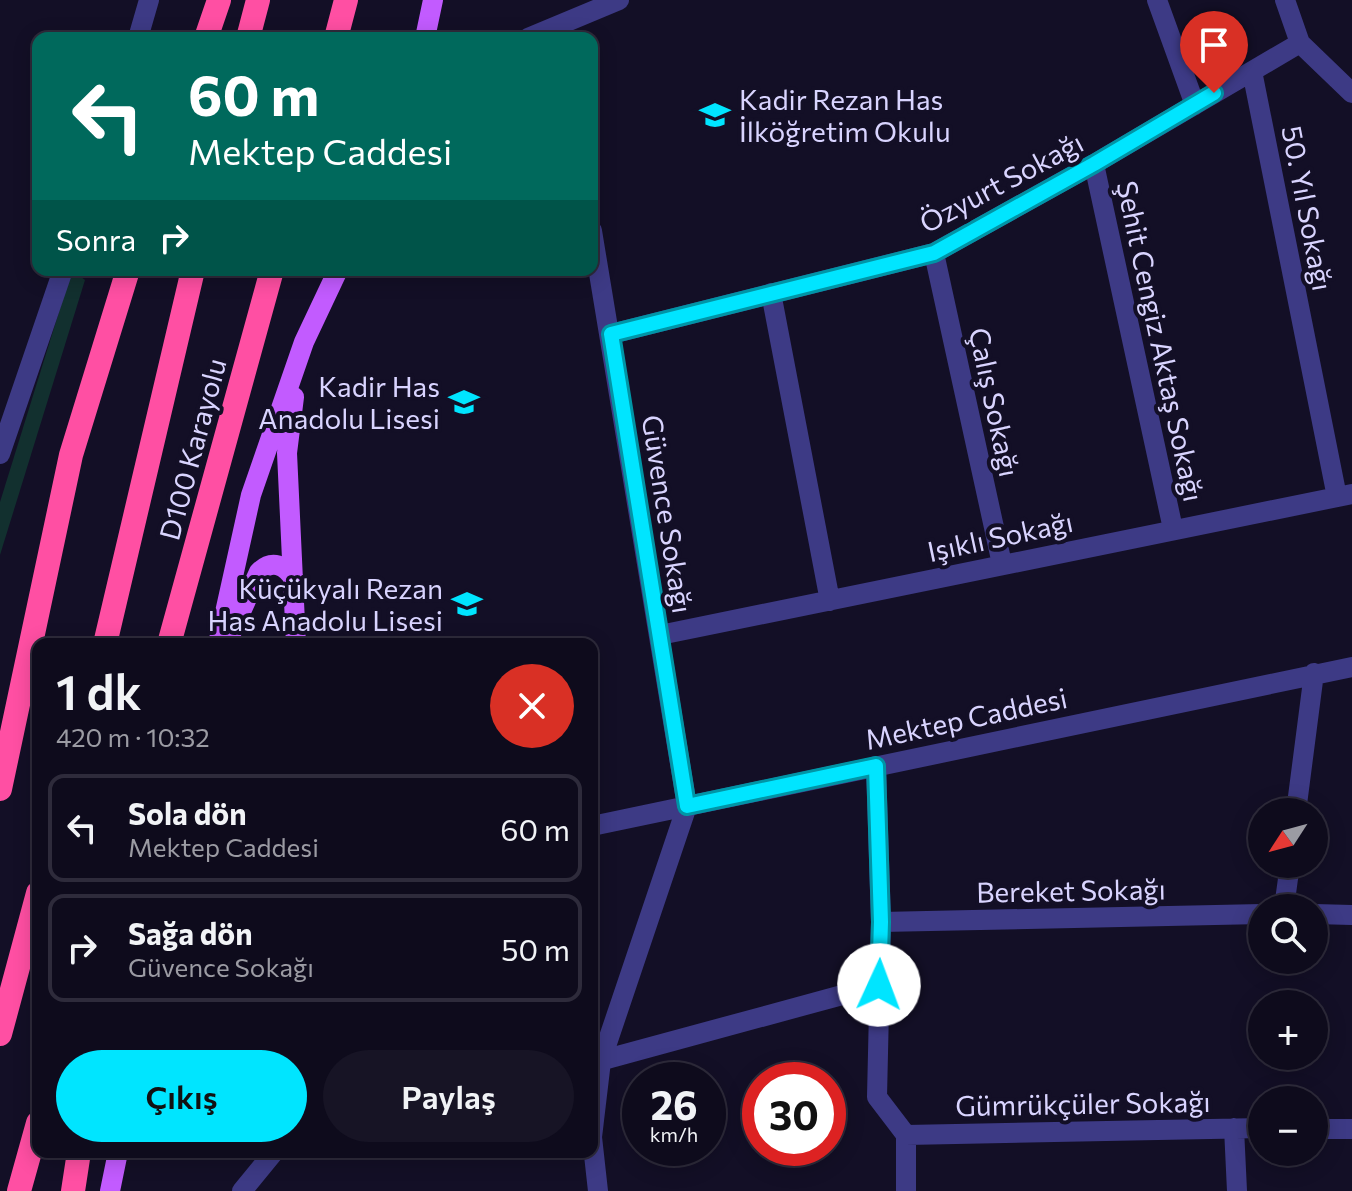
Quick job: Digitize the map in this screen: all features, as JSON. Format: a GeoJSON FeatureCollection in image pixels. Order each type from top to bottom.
{"type":"FeatureCollection","features":[{"type":"Feature","properties":{"kind":"highway"},"geometry":{"type":"LineString","coordinates":[[208,32],[219,0]]}},
{"type":"Feature","properties":{"kind":"highway"},"geometry":{"type":"LineString","coordinates":[[250,32],[258,0]]}},
{"type":"Feature","properties":{"kind":"highway"},"geometry":{"type":"LineString","coordinates":[[338,32],[346,0]]}},
{"type":"Feature","properties":{"kind":"highway"},"geometry":{"type":"LineString","coordinates":[[32,638],[71,455],[126,276]]}},
{"type":"Feature","properties":{"kind":"highway","name":"D100 Karayolu"},"geometry":{"type":"LineString","coordinates":[[106,638],[192,276]]}},
{"type":"Feature","properties":{"kind":"highway","name":"D100 Karayolu"},"geometry":{"type":"LineString","coordinates":[[171,638],[270,276]]}},
{"type":"Feature","properties":{"kind":"highway"},"geometry":{"type":"LineString","coordinates":[[0,789],[32,638]]}},
{"type":"Feature","properties":{"kind":"highway"},"geometry":{"type":"LineString","coordinates":[[0,1034],[32,915]]}},
{"type":"Feature","properties":{"kind":"highway"},"geometry":{"type":"LineString","coordinates":[[19,1191],[32,1144]]}},
{"type":"Feature","properties":{"kind":"highway"},"geometry":{"type":"LineString","coordinates":[[73,1191],[78,1158]]}},
{"type":"Feature","properties":{"kind":"main road"},"geometry":{"type":"LineString","coordinates":[[426,32],[433,0]]}},
{"type":"Feature","properties":{"kind":"main road"},"geometry":{"type":"LineString","coordinates":[[219,638],[251,495],[298,360],[335,276]]}},
{"type":"Feature","properties":{"kind":"main road"},"geometry":{"type":"LineString","coordinates":[[296,638],[287,453],[298,360]]}},
{"type":"Feature","properties":{"kind":"main road"},"geometry":{"type":"LineString","coordinates":[[229,638],[263,567],[277,564],[294,579]]}},
{"type":"Feature","properties":{"kind":"main road"},"geometry":{"type":"LineString","coordinates":[[110,1191],[117,1158]]}},
{"type":"Feature","properties":{"kind":"street"},"geometry":{"type":"LineString","coordinates":[[140,32],[149,0]]}},
{"type":"Feature","properties":{"kind":"street"},"geometry":{"type":"LineString","coordinates":[[558,32],[619,0]]}},
{"type":"Feature","properties":{"kind":"street"},"geometry":{"type":"LineString","coordinates":[[1157,0],[1195,105]]}},
{"type":"Feature","properties":{"kind":"street"},"geometry":{"type":"LineString","coordinates":[[1285,0],[1300,43],[1352,93]]}},
{"type":"Feature","properties":{"kind":"street","name":"Özyurt Sokağı"},"geometry":{"type":"LineString","coordinates":[[611,334],[934,253],[1094,164],[1300,43]]}},
{"type":"Feature","properties":{"kind":"street","name":"50. Yıl Sokağı"},"geometry":{"type":"LineString","coordinates":[[1252,71],[1344,496]]}},
{"type":"Feature","properties":{"kind":"street","name":"Şehit Cengiz Aktaş Sokağı"},"geometry":{"type":"LineString","coordinates":[[1094,164],[1173,529]]}},
{"type":"Feature","properties":{"kind":"street","name":"Çalış Sokağı"},"geometry":{"type":"LineString","coordinates":[[934,253],[1002,564]]}},
{"type":"Feature","properties":{"kind":"street","name":"Güvence Sokağı"},"geometry":{"type":"LineString","coordinates":[[598,264],[687,806]]}},
{"type":"Feature","properties":{"kind":"street"},"geometry":{"type":"LineString","coordinates":[[0,454],[61,276]]}},
{"type":"Feature","properties":{"kind":"street"},"geometry":{"type":"LineString","coordinates":[[771,293],[830,601]]}},
{"type":"Feature","properties":{"kind":"street","name":"Işıklı Sokağı"},"geometry":{"type":"LineString","coordinates":[[660,635],[1344,496]]}},
{"type":"Feature","properties":{"kind":"street","name":"Mektep Caddesi"},"geometry":{"type":"LineString","coordinates":[[598,825],[1352,667]]}},
{"type":"Feature","properties":{"kind":"street"},"geometry":{"type":"LineString","coordinates":[[1298,798],[1314,673]]}},
{"type":"Feature","properties":{"kind":"street"},"geometry":{"type":"LineString","coordinates":[[876,766],[881,922],[877,1097],[906,1135],[906,1191]]}},
{"type":"Feature","properties":{"kind":"street"},"geometry":{"type":"LineString","coordinates":[[598,1059],[687,806]]}},
{"type":"Feature","properties":{"kind":"street","name":"Bereket Sokağı"},"geometry":{"type":"LineString","coordinates":[[881,922],[1248,914]]}},
{"type":"Feature","properties":{"kind":"street"},"geometry":{"type":"LineString","coordinates":[[1328,914],[1352,915]]}},
{"type":"Feature","properties":{"kind":"street"},"geometry":{"type":"LineString","coordinates":[[598,1062],[879,985]]}},
{"type":"Feature","properties":{"kind":"street"},"geometry":{"type":"LineString","coordinates":[[1234,1128],[1237,1191]]}},
{"type":"Feature","properties":{"kind":"street","name":"Gümrükçüler Sokağı"},"geometry":{"type":"LineString","coordinates":[[906,1135],[1248,1128]]}},
{"type":"Feature","properties":{"kind":"street"},"geometry":{"type":"LineString","coordinates":[[1328,1129],[1352,1129]]}},
{"type":"Feature","properties":{"kind":"street"},"geometry":{"type":"LineString","coordinates":[[242,1191],[269,1158]]}},
{"type":"Feature","properties":{"kind":"street"},"geometry":{"type":"LineString","coordinates":[[594,1158],[598,1191]]}},
{"type":"Feature","properties":{"kind":"green space"},"geometry":{"type":"Polygon","coordinates":[[[70,276],[80,276],[85,280],[0,555],[0,502],[70,276]]]}},
{"type":"Feature","properties":{"kind":"place","name":"Kadir Rezan Has İlköğretim Okulu"},"geometry":{"type":"Point","coordinates":[715,115]}},
{"type":"Feature","properties":{"kind":"place","name":"Kadir Has Anadolu Lisesi"},"geometry":{"type":"Point","coordinates":[464,402]}},
{"type":"Feature","properties":{"kind":"place","name":"Küçükyalı Rezan Has Anadolu Lisesi"},"geometry":{"type":"Point","coordinates":[467,604]}},
{"type":"Feature","properties":{"kind":"route"},"geometry":{"type":"LineString","coordinates":[[879,985],[881,922],[876,766],[687,806],[611,334],[934,253],[1214,93]]}}]}
